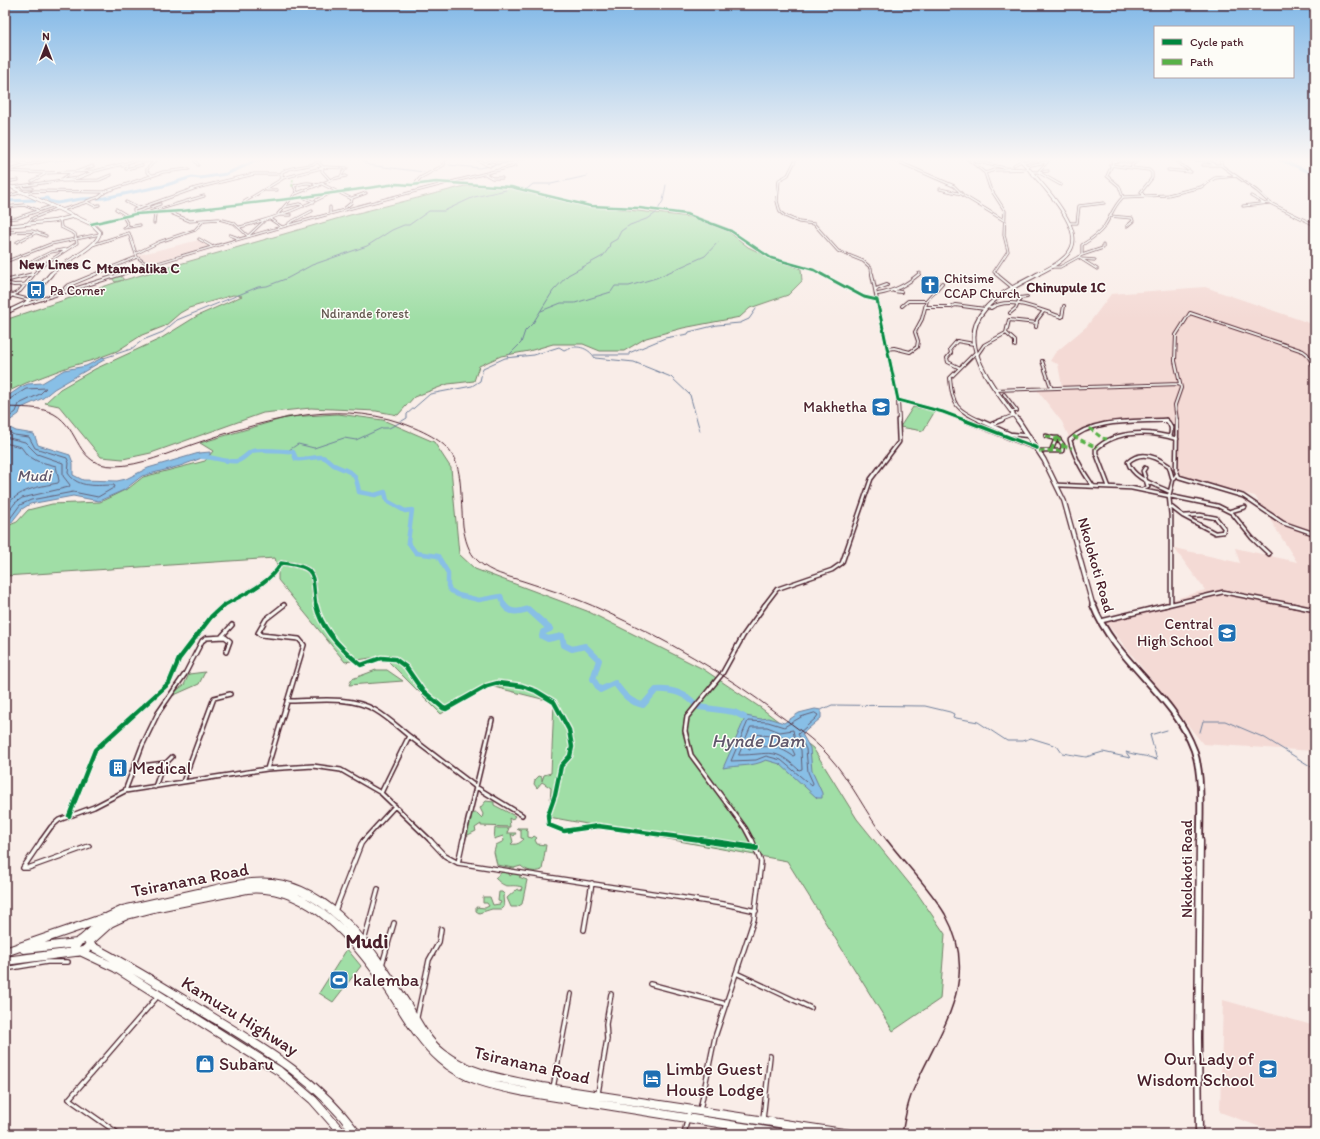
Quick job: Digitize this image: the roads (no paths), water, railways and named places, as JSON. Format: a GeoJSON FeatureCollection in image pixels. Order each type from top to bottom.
{"type":"FeatureCollection","features":[{"type":"Feature","properties":{"kind":"highway","name":"Tsiranana Road"},"geometry":{"type":"LineString","coordinates":[[85,942],[108,917],[138,906],[257,882],[291,887],[309,896],[363,945],[382,968],[429,1040],[443,1054],[464,1067],[489,1076],[689,1114]]}},
{"type":"Feature","properties":{"kind":"highway","name":"Tsiranana Road"},"geometry":{"type":"LineString","coordinates":[[85,942],[111,923],[123,917],[245,889],[268,889],[290,894],[332,916],[379,974],[427,1047],[445,1064],[461,1073],[490,1083],[689,1114],[763,1121],[850,1134]]}},
{"type":"Feature","properties":{"kind":"highway"},"geometry":{"type":"LineString","coordinates":[[7,952],[108,917]]}},
{"type":"Feature","properties":{"kind":"highway"},"geometry":{"type":"LineString","coordinates":[[7,952],[85,942]]}},
{"type":"Feature","properties":{"kind":"highway"},"geometry":{"type":"LineString","coordinates":[[79,952],[74,948],[85,942]]}},
{"type":"Feature","properties":{"kind":"highway"},"geometry":{"type":"LineString","coordinates":[[79,952],[85,942]]}},
{"type":"Feature","properties":{"kind":"highway","name":"Kamuzu Highway"},"geometry":{"type":"LineString","coordinates":[[85,942],[166,988],[285,1062],[315,1085],[330,1100],[357,1134]]}},
{"type":"Feature","properties":{"kind":"highway"},"geometry":{"type":"LineString","coordinates":[[5,961],[79,952]]}},
{"type":"Feature","properties":{"kind":"highway","name":"Kamuzu Highway"},"geometry":{"type":"LineString","coordinates":[[79,952],[116,968],[160,994],[279,1071],[304,1090],[323,1109],[343,1134]]}},
{"type":"Feature","properties":{"kind":"highway","name":"Tsiranana Road"},"geometry":{"type":"LineString","coordinates":[[699,1115],[786,1134]]}},
{"type":"Feature","properties":{"kind":"main road"},"geometry":{"type":"LineString","coordinates":[[5,312],[25,304],[53,272],[92,245],[99,238],[100,234],[98,228],[67,212]]}},
{"type":"Feature","properties":{"kind":"main road"},"geometry":{"type":"LineString","coordinates":[[985,308],[1013,288],[1064,258],[1074,245],[1075,239],[1070,223],[1061,212]]}},
{"type":"Feature","properties":{"kind":"main road"},"geometry":{"type":"LineString","coordinates":[[5,226],[60,220],[75,216]]}},
{"type":"Feature","properties":{"kind":"main road","name":"Nkolokoti Road"},"geometry":{"type":"LineString","coordinates":[[985,308],[975,329],[974,344],[976,354],[984,372],[1029,436],[1057,485],[1068,512],[1089,594],[1100,621],[1122,656],[1159,693],[1173,710],[1190,740],[1197,760],[1199,779],[1201,862],[1198,988],[1199,1134]]}},
{"type":"Feature","properties":{"kind":"street"},"geometry":{"type":"LineString","coordinates":[[5,220],[17,218],[34,212]]}},
{"type":"Feature","properties":{"kind":"street"},"geometry":{"type":"LineString","coordinates":[[27,224],[32,218],[47,212]]}},
{"type":"Feature","properties":{"kind":"street"},"geometry":{"type":"LineString","coordinates":[[121,212],[126,215]]}},
{"type":"Feature","properties":{"kind":"street"},"geometry":{"type":"LineString","coordinates":[[145,214],[151,212]]}},
{"type":"Feature","properties":{"kind":"street"},"geometry":{"type":"LineString","coordinates":[[91,224],[135,213],[155,214],[170,212]]}},
{"type":"Feature","properties":{"kind":"street"},"geometry":{"type":"LineString","coordinates":[[171,212],[190,221],[206,219],[234,223],[248,236]]}},
{"type":"Feature","properties":{"kind":"street"},"geometry":{"type":"LineString","coordinates":[[248,236],[255,232],[257,226],[263,222],[286,212]]}},
{"type":"Feature","properties":{"kind":"street"},"geometry":{"type":"LineString","coordinates":[[289,225],[289,223],[310,212]]}},
{"type":"Feature","properties":{"kind":"street"},"geometry":{"type":"LineString","coordinates":[[25,304],[148,265],[334,212]]}},
{"type":"Feature","properties":{"kind":"street"},"geometry":{"type":"LineString","coordinates":[[663,212],[700,218],[731,231],[751,246],[771,258],[812,270],[864,297],[878,300]]}},
{"type":"Feature","properties":{"kind":"street"},"geometry":{"type":"LineString","coordinates":[[699,1115],[715,1037],[756,911],[761,862],[756,848],[745,828],[713,782],[694,760],[684,731],[686,717],[722,674],[743,636],[777,589],[832,570],[842,563],[871,479],[898,442],[898,400],[887,349],[878,294],[872,277],[871,268],[866,263],[834,248],[815,225],[794,221],[781,212]]}},
{"type":"Feature","properties":{"kind":"street"},"geometry":{"type":"LineString","coordinates":[[991,212],[1005,221]]}},
{"type":"Feature","properties":{"kind":"street"},"geometry":{"type":"LineString","coordinates":[[1005,212],[1004,236],[1008,251],[994,272],[1013,288]]}},
{"type":"Feature","properties":{"kind":"street"},"geometry":{"type":"LineString","coordinates":[[1070,223],[1077,223],[1078,212]]}},
{"type":"Feature","properties":{"kind":"street"},"geometry":{"type":"LineString","coordinates":[[1082,255],[1082,245],[1095,236],[1104,227],[1112,212]]}},
{"type":"Feature","properties":{"kind":"street"},"geometry":{"type":"LineString","coordinates":[[1289,212],[1315,225]]}},
{"type":"Feature","properties":{"kind":"street"},"geometry":{"type":"LineString","coordinates":[[154,223],[155,214]]}},
{"type":"Feature","properties":{"kind":"street"},"geometry":{"type":"LineString","coordinates":[[278,215],[291,215]]}},
{"type":"Feature","properties":{"kind":"street"},"geometry":{"type":"LineString","coordinates":[[123,216],[128,225],[124,228],[140,225]]}},
{"type":"Feature","properties":{"kind":"street"},"geometry":{"type":"LineString","coordinates":[[1110,216],[1132,218],[1133,220],[1128,226]]}},
{"type":"Feature","properties":{"kind":"street"},"geometry":{"type":"LineString","coordinates":[[12,225],[17,218]]}},
{"type":"Feature","properties":{"kind":"street"},"geometry":{"type":"LineString","coordinates":[[137,254],[159,242],[195,230],[201,222],[206,219]]}},
{"type":"Feature","properties":{"kind":"street"},"geometry":{"type":"LineString","coordinates":[[269,219],[282,227]]}},
{"type":"Feature","properties":{"kind":"street"},"geometry":{"type":"LineString","coordinates":[[60,220],[61,226],[75,234],[78,239]]}},
{"type":"Feature","properties":{"kind":"street"},"geometry":{"type":"LineString","coordinates":[[240,227],[263,222]]}},
{"type":"Feature","properties":{"kind":"street"},"geometry":{"type":"LineString","coordinates":[[5,232],[37,232],[46,236]]}},
{"type":"Feature","properties":{"kind":"street"},"geometry":{"type":"LineString","coordinates":[[17,242],[34,235],[37,232]]}},
{"type":"Feature","properties":{"kind":"street"},"geometry":{"type":"LineString","coordinates":[[92,245],[128,233],[131,234],[133,247],[137,256]]}},
{"type":"Feature","properties":{"kind":"street"},"geometry":{"type":"LineString","coordinates":[[5,262],[46,246],[100,234]]}},
{"type":"Feature","properties":{"kind":"street"},"geometry":{"type":"LineString","coordinates":[[230,235],[239,238]]}},
{"type":"Feature","properties":{"kind":"street"},"geometry":{"type":"LineString","coordinates":[[5,300],[14,295],[25,285],[33,274],[44,264],[78,243],[78,239]]}},
{"type":"Feature","properties":{"kind":"street"},"geometry":{"type":"LineString","coordinates":[[199,239],[212,246]]}},
{"type":"Feature","properties":{"kind":"street"},"geometry":{"type":"LineString","coordinates":[[1050,267],[1060,267],[1082,255],[1103,248],[1103,245]]}},
{"type":"Feature","properties":{"kind":"street"},"geometry":{"type":"LineString","coordinates":[[44,264],[29,262],[51,252],[68,249]]}},
{"type":"Feature","properties":{"kind":"street"},"geometry":{"type":"LineString","coordinates":[[137,256],[148,265]]}},
{"type":"Feature","properties":{"kind":"street"},"geometry":{"type":"LineString","coordinates":[[66,292],[65,288],[67,286],[137,256]]}},
{"type":"Feature","properties":{"kind":"street"},"geometry":{"type":"LineString","coordinates":[[1078,257],[1097,269]]}},
{"type":"Feature","properties":{"kind":"street"},"geometry":{"type":"LineString","coordinates":[[1080,259],[1095,260]]}},
{"type":"Feature","properties":{"kind":"street"},"geometry":{"type":"LineString","coordinates":[[878,294],[893,291],[907,284],[920,273]]}},
{"type":"Feature","properties":{"kind":"street"},"geometry":{"type":"LineString","coordinates":[[5,282],[33,274]]}},
{"type":"Feature","properties":{"kind":"street"},"geometry":{"type":"LineString","coordinates":[[5,282],[25,285],[43,284]]}},
{"type":"Feature","properties":{"kind":"street"},"geometry":{"type":"LineString","coordinates":[[887,349],[894,348],[910,352],[919,345],[915,332],[927,301],[942,283]]}},
{"type":"Feature","properties":{"kind":"street"},"geometry":{"type":"LineString","coordinates":[[876,289],[886,285]]}},
{"type":"Feature","properties":{"kind":"street"},"geometry":{"type":"LineString","coordinates":[[893,291],[901,292]]}},
{"type":"Feature","properties":{"kind":"street"},"geometry":{"type":"LineString","coordinates":[[5,294],[30,300]]}},
{"type":"Feature","properties":{"kind":"street"},"geometry":{"type":"LineString","coordinates":[[1010,313],[1019,304],[1020,298],[1027,297]]}},
{"type":"Feature","properties":{"kind":"street"},"geometry":{"type":"LineString","coordinates":[[902,306],[908,301],[927,301]]}},
{"type":"Feature","properties":{"kind":"street"},"geometry":{"type":"LineString","coordinates":[[925,307],[951,307],[955,305],[991,308],[999,302],[1019,304],[1043,312],[1063,316],[1064,306]]}},
{"type":"Feature","properties":{"kind":"street"},"geometry":{"type":"LineString","coordinates":[[1036,327],[1043,312]]}},
{"type":"Feature","properties":{"kind":"street"},"geometry":{"type":"LineString","coordinates":[[1172,604],[1169,496],[1173,480],[1177,474],[1175,405],[1181,388],[1176,367],[1176,335],[1190,313],[1303,351],[1315,368]]}},
{"type":"Feature","properties":{"kind":"street"},"geometry":{"type":"LineString","coordinates":[[1029,436],[1012,434],[960,411],[951,394],[950,380],[971,355],[976,354],[984,345],[1006,333],[1008,324],[1011,320],[1037,323]]}},
{"type":"Feature","properties":{"kind":"street"},"geometry":{"type":"LineString","coordinates":[[1006,333],[1016,341],[1015,346]]}},
{"type":"Feature","properties":{"kind":"street"},"geometry":{"type":"LineString","coordinates":[[960,368],[948,362],[947,359],[951,353],[950,349],[957,341],[974,344]]}},
{"type":"Feature","properties":{"kind":"street"},"geometry":{"type":"LineString","coordinates":[[1042,361],[1051,387]]}},
{"type":"Feature","properties":{"kind":"street"},"geometry":{"type":"LineString","coordinates":[[996,390],[1051,387],[1180,384]]}},
{"type":"Feature","properties":{"kind":"street"},"geometry":{"type":"LineString","coordinates":[[992,424],[1017,411],[1004,394]]}},
{"type":"Feature","properties":{"kind":"street"},"geometry":{"type":"LineString","coordinates":[[898,400],[943,412],[1038,450],[1059,452],[1063,450],[1063,445],[1058,439],[1046,436]]}},
{"type":"Feature","properties":{"kind":"street"},"geometry":{"type":"LineString","coordinates":[[1093,486],[1073,449],[1070,440],[1073,436],[1097,425],[1166,420],[1170,423],[1172,430],[1170,437]]}},
{"type":"Feature","properties":{"kind":"street"},"geometry":{"type":"LineString","coordinates":[[1109,487],[1096,453],[1096,449],[1107,439],[1156,434],[1177,439]]}},
{"type":"Feature","properties":{"kind":"street"},"geometry":{"type":"LineString","coordinates":[[1051,451],[1055,441],[1054,438]]}},
{"type":"Feature","properties":{"kind":"street"},"geometry":{"type":"LineString","coordinates":[[1170,492],[1145,479],[1129,468],[1128,462],[1132,458],[1148,456],[1161,460],[1170,468],[1173,480]]}},
{"type":"Feature","properties":{"kind":"street"},"geometry":{"type":"LineString","coordinates":[[1141,490],[1148,488],[1143,471],[1146,468]]}},
{"type":"Feature","properties":{"kind":"street"},"geometry":{"type":"LineString","coordinates":[[1177,474],[1184,480],[1243,496],[1283,523],[1315,534]]}},
{"type":"Feature","properties":{"kind":"street"},"geometry":{"type":"LineString","coordinates":[[1057,485],[1141,490],[1218,506],[1230,511],[1256,543],[1269,554]]}},
{"type":"Feature","properties":{"kind":"street"},"geometry":{"type":"LineString","coordinates":[[1170,506],[1183,516],[1215,533],[1223,532],[1224,528],[1214,518],[1200,515],[1183,516]]}},
{"type":"Feature","properties":{"kind":"street"},"geometry":{"type":"LineString","coordinates":[[1230,511],[1245,507]]}},
{"type":"Feature","properties":{"kind":"street"},"geometry":{"type":"LineString","coordinates":[[69,816],[87,774],[95,750],[168,683],[179,659],[211,617],[223,606],[269,578],[282,563],[297,564],[311,573],[316,584],[318,615],[343,651],[361,665],[378,658],[397,660],[407,668],[427,695],[432,697],[443,708],[448,708],[487,686],[498,683],[522,686],[536,691],[554,702],[569,730],[572,747],[570,756],[561,766],[548,816],[552,827],[564,831],[573,831],[598,826],[756,848]]}},
{"type":"Feature","properties":{"kind":"street"},"geometry":{"type":"LineString","coordinates":[[1100,621],[1226,592],[1314,610]]}},
{"type":"Feature","properties":{"kind":"street"},"geometry":{"type":"LineString","coordinates":[[267,769],[304,643],[299,639],[261,635],[258,633],[266,619],[284,605]]}},
{"type":"Feature","properties":{"kind":"street"},"geometry":{"type":"LineString","coordinates":[[222,637],[232,625]]}},
{"type":"Feature","properties":{"kind":"street"},"geometry":{"type":"LineString","coordinates":[[125,791],[158,713],[185,674],[202,641],[206,638],[222,637],[230,640],[226,652]]}},
{"type":"Feature","properties":{"kind":"street"},"geometry":{"type":"LineString","coordinates":[[183,782],[214,698],[217,696],[230,694]]}},
{"type":"Feature","properties":{"kind":"street"},"geometry":{"type":"LineString","coordinates":[[287,701],[327,701],[364,705],[373,709],[476,787],[518,814],[522,815]]}},
{"type":"Feature","properties":{"kind":"street"},"geometry":{"type":"LineString","coordinates":[[458,863],[492,720]]}},
{"type":"Feature","properties":{"kind":"street"},"geometry":{"type":"LineString","coordinates":[[381,792],[409,736]]}},
{"type":"Feature","properties":{"kind":"street"},"geometry":{"type":"LineString","coordinates":[[155,787],[160,770],[165,763],[172,758]]}},
{"type":"Feature","properties":{"kind":"street"},"geometry":{"type":"LineString","coordinates":[[134,767],[165,763]]}},
{"type":"Feature","properties":{"kind":"street"},"geometry":{"type":"LineString","coordinates":[[89,846],[28,868],[23,868],[59,820],[94,807],[125,791],[267,769],[313,766],[334,768],[353,775],[381,792],[445,856],[458,863],[737,906],[756,911]]}},
{"type":"Feature","properties":{"kind":"street"},"geometry":{"type":"LineString","coordinates":[[332,916],[361,844],[366,836],[395,806]]}},
{"type":"Feature","properties":{"kind":"street"},"geometry":{"type":"LineString","coordinates":[[584,930],[592,883]]}},
{"type":"Feature","properties":{"kind":"street"},"geometry":{"type":"LineString","coordinates":[[363,945],[378,889]]}},
{"type":"Feature","properties":{"kind":"street"},"geometry":{"type":"LineString","coordinates":[[382,968],[394,923]]}},
{"type":"Feature","properties":{"kind":"street"},"geometry":{"type":"LineString","coordinates":[[416,1020],[429,960],[439,942],[441,929]]}},
{"type":"Feature","properties":{"kind":"street"},"geometry":{"type":"LineString","coordinates":[[5,969],[47,962],[68,962]]}},
{"type":"Feature","properties":{"kind":"street"},"geometry":{"type":"LineString","coordinates":[[736,973],[811,1008]]}},
{"type":"Feature","properties":{"kind":"street"},"geometry":{"type":"LineString","coordinates":[[650,984],[726,1004]]}},
{"type":"Feature","properties":{"kind":"street"},"geometry":{"type":"LineString","coordinates":[[119,1134],[69,1099],[160,994]]}},
{"type":"Feature","properties":{"kind":"street"},"geometry":{"type":"LineString","coordinates":[[553,1088],[571,994]]}},
{"type":"Feature","properties":{"kind":"street"},"geometry":{"type":"LineString","coordinates":[[597,1096],[607,1039],[606,1024],[611,994]]}},
{"type":"Feature","properties":{"kind":"street"},"geometry":{"type":"LineString","coordinates":[[763,1121],[770,1056]]}},
{"type":"Feature","properties":{"kind":"street"},"geometry":{"type":"LineString","coordinates":[[684,1134],[689,1114]]}},
{"type":"Feature","properties":{"kind":"water","name":"Mudi"},"geometry":{"type":"Polygon","coordinates":[[[104,357],[104,360],[54,389],[43,398],[21,408],[19,414],[8,422],[6,426],[16,431],[34,434],[38,445],[70,455],[73,463],[73,475],[83,480],[117,481],[126,479],[148,468],[199,453],[210,452],[210,455],[180,466],[142,476],[124,490],[99,501],[73,496],[30,504],[22,509],[11,523],[5,525],[5,398],[28,384],[42,383],[64,370],[86,366],[104,357]]]}},
{"type":"Feature","properties":{"kind":"water","name":"Hynde Dam"},"geometry":{"type":"Polygon","coordinates":[[[815,709],[821,710],[821,718],[802,734],[810,748],[812,771],[822,793],[822,798],[817,798],[780,764],[766,760],[750,765],[723,768],[746,716],[761,719],[768,718],[784,723],[799,713],[815,709]]]}},
{"type":"Feature","properties":{"kind":"waterway"},"geometry":{"type":"LineString","coordinates":[[104,358],[131,349],[143,340],[163,332],[177,320],[258,287],[267,286],[288,278],[312,265],[367,246],[392,230],[404,225],[409,225],[427,212]]}},
{"type":"Feature","properties":{"kind":"waterway"},"geometry":{"type":"LineString","coordinates":[[507,357],[521,343],[525,331],[533,323],[553,291],[568,275],[603,256],[609,248],[610,243],[617,239],[621,231],[630,225],[649,218],[656,212]]}},
{"type":"Feature","properties":{"kind":"waterway"},"geometry":{"type":"LineString","coordinates":[[541,311],[561,303],[575,303],[611,292],[615,286],[629,286],[656,278],[705,256],[718,242]]}},
{"type":"Feature","properties":{"kind":"waterway"},"geometry":{"type":"LineString","coordinates":[[594,355],[629,355],[629,353],[665,338],[688,334],[689,332],[717,325],[740,323],[749,319],[756,309]]}},
{"type":"Feature","properties":{"kind":"waterway"},"geometry":{"type":"LineString","coordinates":[[402,421],[407,418],[407,414],[430,394],[472,386],[480,381],[483,368],[505,358],[534,355],[559,347],[564,350],[577,347],[589,351],[595,358],[634,362],[671,377],[690,395],[700,431]]}},
{"type":"Feature","properties":{"kind":"waterway"},"geometry":{"type":"LineString","coordinates":[[289,450],[298,444],[314,448],[344,438],[356,440],[382,428],[389,428],[401,422]]}},
{"type":"Feature","properties":{"kind":"waterway","name":"Mudi"},"geometry":{"type":"LineString","coordinates":[[202,457],[237,461],[255,450],[266,450],[293,452],[296,459],[318,457],[325,458],[334,465],[352,473],[356,479],[359,492],[375,495],[385,492],[387,501],[405,511],[412,510],[408,542],[416,553],[438,556],[448,573],[448,586],[450,590],[458,595],[479,600],[501,596],[504,606]]}},
{"type":"Feature","properties":{"kind":"waterway","name":"Mudi"},"geometry":{"type":"LineString","coordinates":[[504,605],[512,611],[528,609],[550,629],[543,632],[542,636],[548,639],[562,636],[564,645],[572,649],[585,646],[599,660],[593,679],[600,690],[615,683],[627,697],[634,702],[643,705],[656,690],[667,690],[687,697],[696,705]]}},
{"type":"Feature","properties":{"kind":"waterway"},"geometry":{"type":"LineString","coordinates":[[821,710],[832,705],[925,706],[950,712],[954,714],[953,717],[956,718],[978,722],[1007,741],[1022,741],[1031,738],[1057,746],[1062,753],[1086,757],[1103,752],[1130,758],[1126,752],[1157,760],[1150,735],[1167,730]]}},
{"type":"Feature","properties":{"kind":"waterway","name":"Mudi"},"geometry":{"type":"LineString","coordinates":[[699,707],[734,712],[744,717]]}},
{"type":"Feature","properties":{"kind":"waterway"},"geometry":{"type":"LineString","coordinates":[[1200,732],[1203,721],[1225,721],[1265,738],[1315,769]]}},
{"type":"Feature","properties":{"kind":"railway"},"geometry":{"type":"LineString","coordinates":[[5,407],[49,411],[63,421],[85,454],[92,460],[101,464],[114,466],[134,464],[270,421],[323,413],[350,413],[376,416],[402,423],[423,432],[439,441],[449,450],[455,461],[459,473],[465,536],[469,549],[478,561],[499,574],[573,598],[625,621],[694,658],[737,685],[804,733],[827,754],[844,775],[887,841]]}},
{"type":"Feature","properties":{"kind":"railway"},"geometry":{"type":"LineString","coordinates":[[887,840],[939,904],[955,937],[959,960],[958,981],[954,1002],[913,1090],[907,1109],[902,1134]]}},
{"type":"Feature","properties":{"kind":"place","name":"Chitsime CCAP Church"},"geometry":{"type":"Point","coordinates":[930,285]}},
{"type":"Feature","properties":{"kind":"place","name":"Pa Corner"},"geometry":{"type":"Point","coordinates":[36,290]}},
{"type":"Feature","properties":{"kind":"place","name":"Makhetha"},"geometry":{"type":"Point","coordinates":[881,407]}},
{"type":"Feature","properties":{"kind":"place","name":"Central High School"},"geometry":{"type":"Point","coordinates":[1227,633]}},
{"type":"Feature","properties":{"kind":"place","name":"Medical"},"geometry":{"type":"Point","coordinates":[118,768]}},
{"type":"Feature","properties":{"kind":"place","name":"kalemba"},"geometry":{"type":"Point","coordinates":[339,980]}},
{"type":"Feature","properties":{"kind":"place","name":"Subaru"},"geometry":{"type":"Point","coordinates":[205,1064]}},
{"type":"Feature","properties":{"kind":"place","name":"Our Lady of Wisdom School"},"geometry":{"type":"Point","coordinates":[1268,1069]}},
{"type":"Feature","properties":{"kind":"place","name":"Limbe Guest House Lodge"},"geometry":{"type":"Point","coordinates":[652,1079]}},
{"type":"Feature","properties":{"kind":"district","name":"New Lines C"},"geometry":{"type":"Point","coordinates":[55,264]}},
{"type":"Feature","properties":{"kind":"district","name":"Mtambalika C"},"geometry":{"type":"Point","coordinates":[138,268]}},
{"type":"Feature","properties":{"kind":"district","name":"Chinupule 1C"},"geometry":{"type":"Point","coordinates":[1066,287]}},
{"type":"Feature","properties":{"kind":"district","name":"Mudi"},"geometry":{"type":"Point","coordinates":[367,941]}},
{"type":"Feature","properties":{"kind":"park label","name":"Ndirande forest"},"geometry":{"type":"Point","coordinates":[365,313]}}]}
